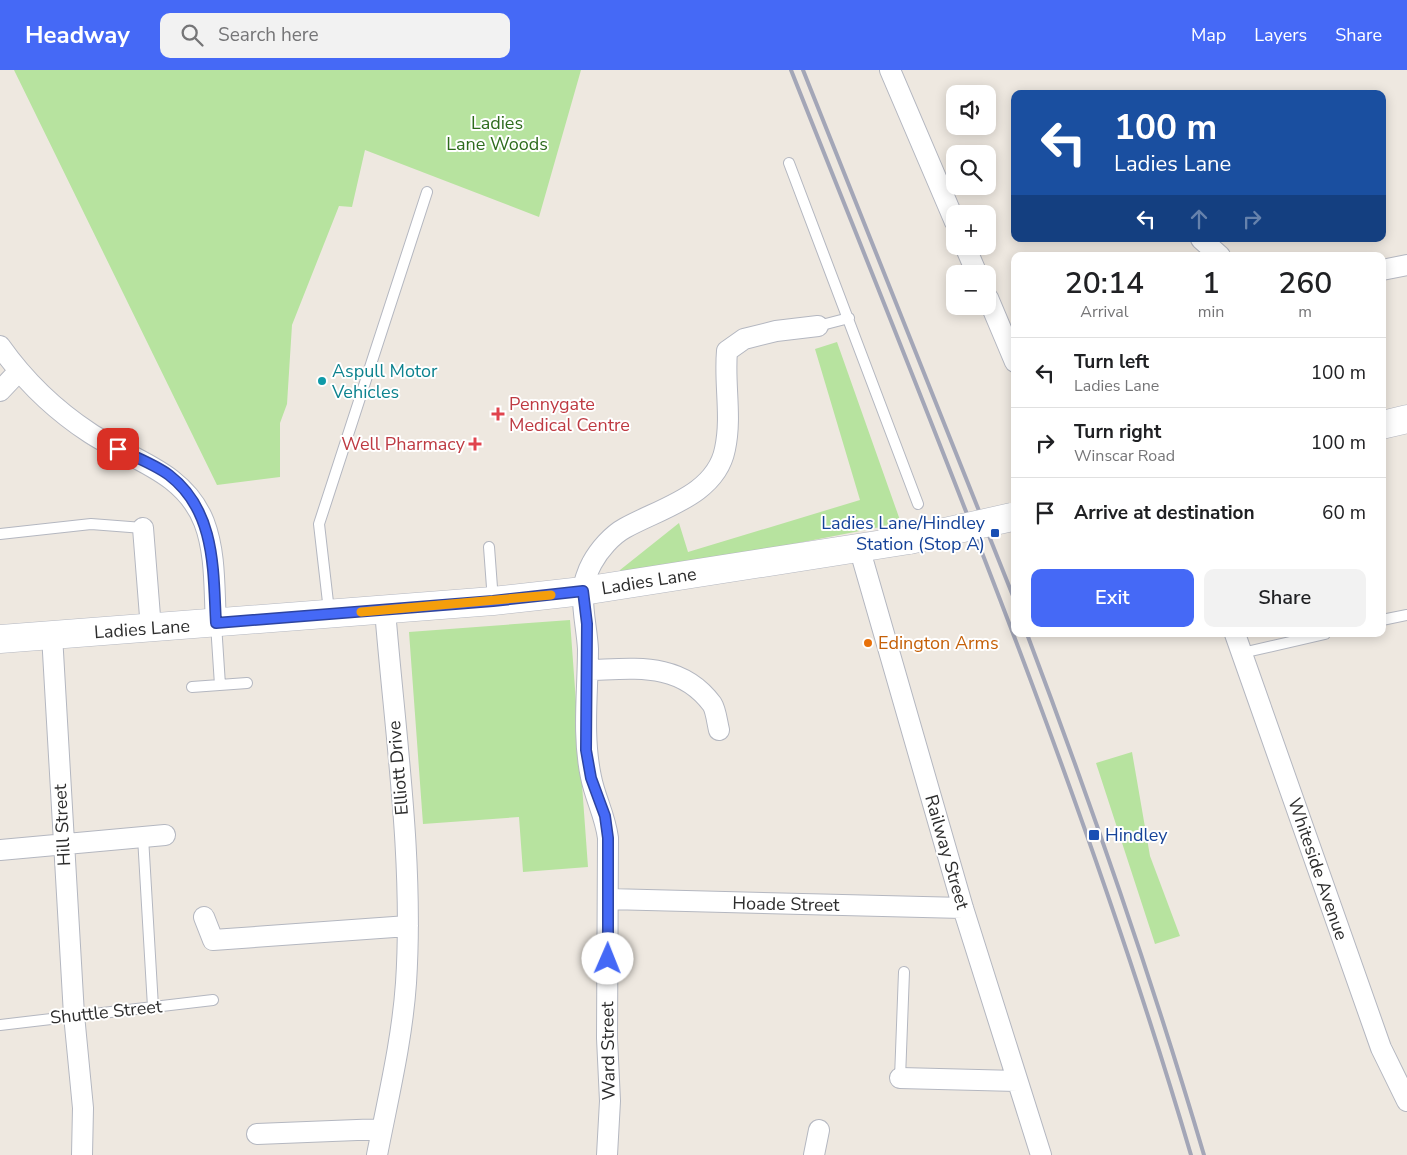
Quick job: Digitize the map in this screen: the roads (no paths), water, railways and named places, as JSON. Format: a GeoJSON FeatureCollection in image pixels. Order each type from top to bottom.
{"type":"FeatureCollection","features":[{"type":"Feature","properties":{"kind":"street"},"geometry":{"type":"LineString","coordinates":[[890,70],[948,205]]}},
{"type":"Feature","properties":{"kind":"street"},"geometry":{"type":"LineString","coordinates":[[1204,242],[1216,252]]}},
{"type":"Feature","properties":{"kind":"street"},"geometry":{"type":"LineString","coordinates":[[1386,269],[1407,266]]}},
{"type":"Feature","properties":{"kind":"street"},"geometry":{"type":"LineString","coordinates":[[995,315],[1011,353]]}},
{"type":"Feature","properties":{"kind":"street"},"geometry":{"type":"LineString","coordinates":[[583,591],[591,564],[604,545],[624,528],[692,493],[715,475],[725,450],[729,409],[725,375],[726,351],[744,339],[776,331],[818,326]]}},
{"type":"Feature","properties":{"kind":"street"},"geometry":{"type":"LineString","coordinates":[[0,346],[18,372],[61,411],[90,433],[169,476],[196,505],[210,542],[216,623]]}},
{"type":"Feature","properties":{"kind":"street"},"geometry":{"type":"LineString","coordinates":[[0,391],[18,372]]}},
{"type":"Feature","properties":{"kind":"street"},"geometry":{"type":"LineString","coordinates":[[1386,424],[1407,419]]}},
{"type":"Feature","properties":{"kind":"street","name":"Ladies Lane"},"geometry":{"type":"LineString","coordinates":[[0,639],[329,615],[583,591],[908,540],[1011,518]]}},
{"type":"Feature","properties":{"kind":"street"},"geometry":{"type":"LineString","coordinates":[[143,528],[151,629]]}},
{"type":"Feature","properties":{"kind":"street","name":"Railway Street"},"geometry":{"type":"LineString","coordinates":[[859,547],[963,908],[1041,1155]]}},
{"type":"Feature","properties":{"kind":"street","name":"Ward Street"},"geometry":{"type":"LineString","coordinates":[[583,591],[587,624],[588,670],[586,750],[591,778],[605,816],[608,838],[607,1038],[610,1101],[607,1155]]}},
{"type":"Feature","properties":{"kind":"street","name":"Elliott Drive"},"geometry":{"type":"LineString","coordinates":[[377,1155],[400,1033],[406,984],[408,926],[406,856],[385,610]]}},
{"type":"Feature","properties":{"kind":"street","name":"Hill Street"},"geometry":{"type":"LineString","coordinates":[[52,635],[74,1015],[83,1108],[82,1155]]}},
{"type":"Feature","properties":{"kind":"street","name":"Whiteside Avenue"},"geometry":{"type":"LineString","coordinates":[[1236,637],[1381,1048],[1407,1101]]}},
{"type":"Feature","properties":{"kind":"street"},"geometry":{"type":"LineString","coordinates":[[588,670],[648,668],[668,671],[688,682],[713,705],[719,730]]}},
{"type":"Feature","properties":{"kind":"street"},"geometry":{"type":"LineString","coordinates":[[0,850],[165,835]]}},
{"type":"Feature","properties":{"kind":"street","name":"Hoade Street"},"geometry":{"type":"LineString","coordinates":[[608,899],[963,908]]}},
{"type":"Feature","properties":{"kind":"street"},"geometry":{"type":"LineString","coordinates":[[204,917],[213,940],[408,926]]}},
{"type":"Feature","properties":{"kind":"street"},"geometry":{"type":"LineString","coordinates":[[900,1078],[1017,1081]]}},
{"type":"Feature","properties":{"kind":"street"},"geometry":{"type":"LineString","coordinates":[[256,1134],[382,1129]]}},
{"type":"Feature","properties":{"kind":"street"},"geometry":{"type":"LineString","coordinates":[[814,1155],[819,1130]]}},
{"type":"Feature","properties":{"kind":"lane"},"geometry":{"type":"LineString","coordinates":[[789,163],[918,504]]}},
{"type":"Feature","properties":{"kind":"lane"},"geometry":{"type":"LineString","coordinates":[[329,615],[319,524],[427,192]]}},
{"type":"Feature","properties":{"kind":"lane"},"geometry":{"type":"LineString","coordinates":[[818,326],[849,318]]}},
{"type":"Feature","properties":{"kind":"lane"},"geometry":{"type":"LineString","coordinates":[[0,534],[91,524],[143,528]]}},
{"type":"Feature","properties":{"kind":"lane"},"geometry":{"type":"LineString","coordinates":[[489,547],[493,601]]}},
{"type":"Feature","properties":{"kind":"lane"},"geometry":{"type":"LineString","coordinates":[[1386,619],[1407,615]]}},
{"type":"Feature","properties":{"kind":"lane"},"geometry":{"type":"LineString","coordinates":[[216,623],[220,685]]}},
{"type":"Feature","properties":{"kind":"lane"},"geometry":{"type":"LineString","coordinates":[[1242,653],[1312,637]]}},
{"type":"Feature","properties":{"kind":"lane"},"geometry":{"type":"LineString","coordinates":[[192,687],[247,682]]}},
{"type":"Feature","properties":{"kind":"lane"},"geometry":{"type":"LineString","coordinates":[[143,837],[152,1007]]}},
{"type":"Feature","properties":{"kind":"lane"},"geometry":{"type":"LineString","coordinates":[[900,1078],[904,972]]}},
{"type":"Feature","properties":{"kind":"lane","name":"Shuttle Street"},"geometry":{"type":"LineString","coordinates":[[0,1025],[213,1000]]}},
{"type":"Feature","properties":{"kind":"railway"},"geometry":{"type":"LineString","coordinates":[[791,70],[1011,629]]}},
{"type":"Feature","properties":{"kind":"railway"},"geometry":{"type":"LineString","coordinates":[[803,70],[1011,591]]}},
{"type":"Feature","properties":{"kind":"railway"},"geometry":{"type":"LineString","coordinates":[[1014,637],[1054,743],[1102,880],[1148,1017],[1191,1155]]}},
{"type":"Feature","properties":{"kind":"railway"},"geometry":{"type":"LineString","coordinates":[[1028,637],[1075,763],[1120,893],[1164,1024],[1204,1155]]}},
{"type":"Feature","properties":{"kind":"place","name":"Aspull Motor Vehicles"},"geometry":{"type":"Point","coordinates":[322,381]}},
{"type":"Feature","properties":{"kind":"place","name":"Pennygate Medical Centre"},"geometry":{"type":"Point","coordinates":[498,414]}},
{"type":"Feature","properties":{"kind":"place","name":"Well Pharmacy"},"geometry":{"type":"Point","coordinates":[475,444]}},
{"type":"Feature","properties":{"kind":"place","name":"Ladies Lane/Hindley Station (Stop A)"},"geometry":{"type":"Point","coordinates":[995,533]}},
{"type":"Feature","properties":{"kind":"place","name":"Edington Arms"},"geometry":{"type":"Point","coordinates":[868,643]}},
{"type":"Feature","properties":{"kind":"place","name":"Hindley"},"geometry":{"type":"Point","coordinates":[1094,835]}},
{"type":"Feature","properties":{"kind":"park label","name":"Ladies Lane Woods"},"geometry":{"type":"Point","coordinates":[497,133]}}]}
